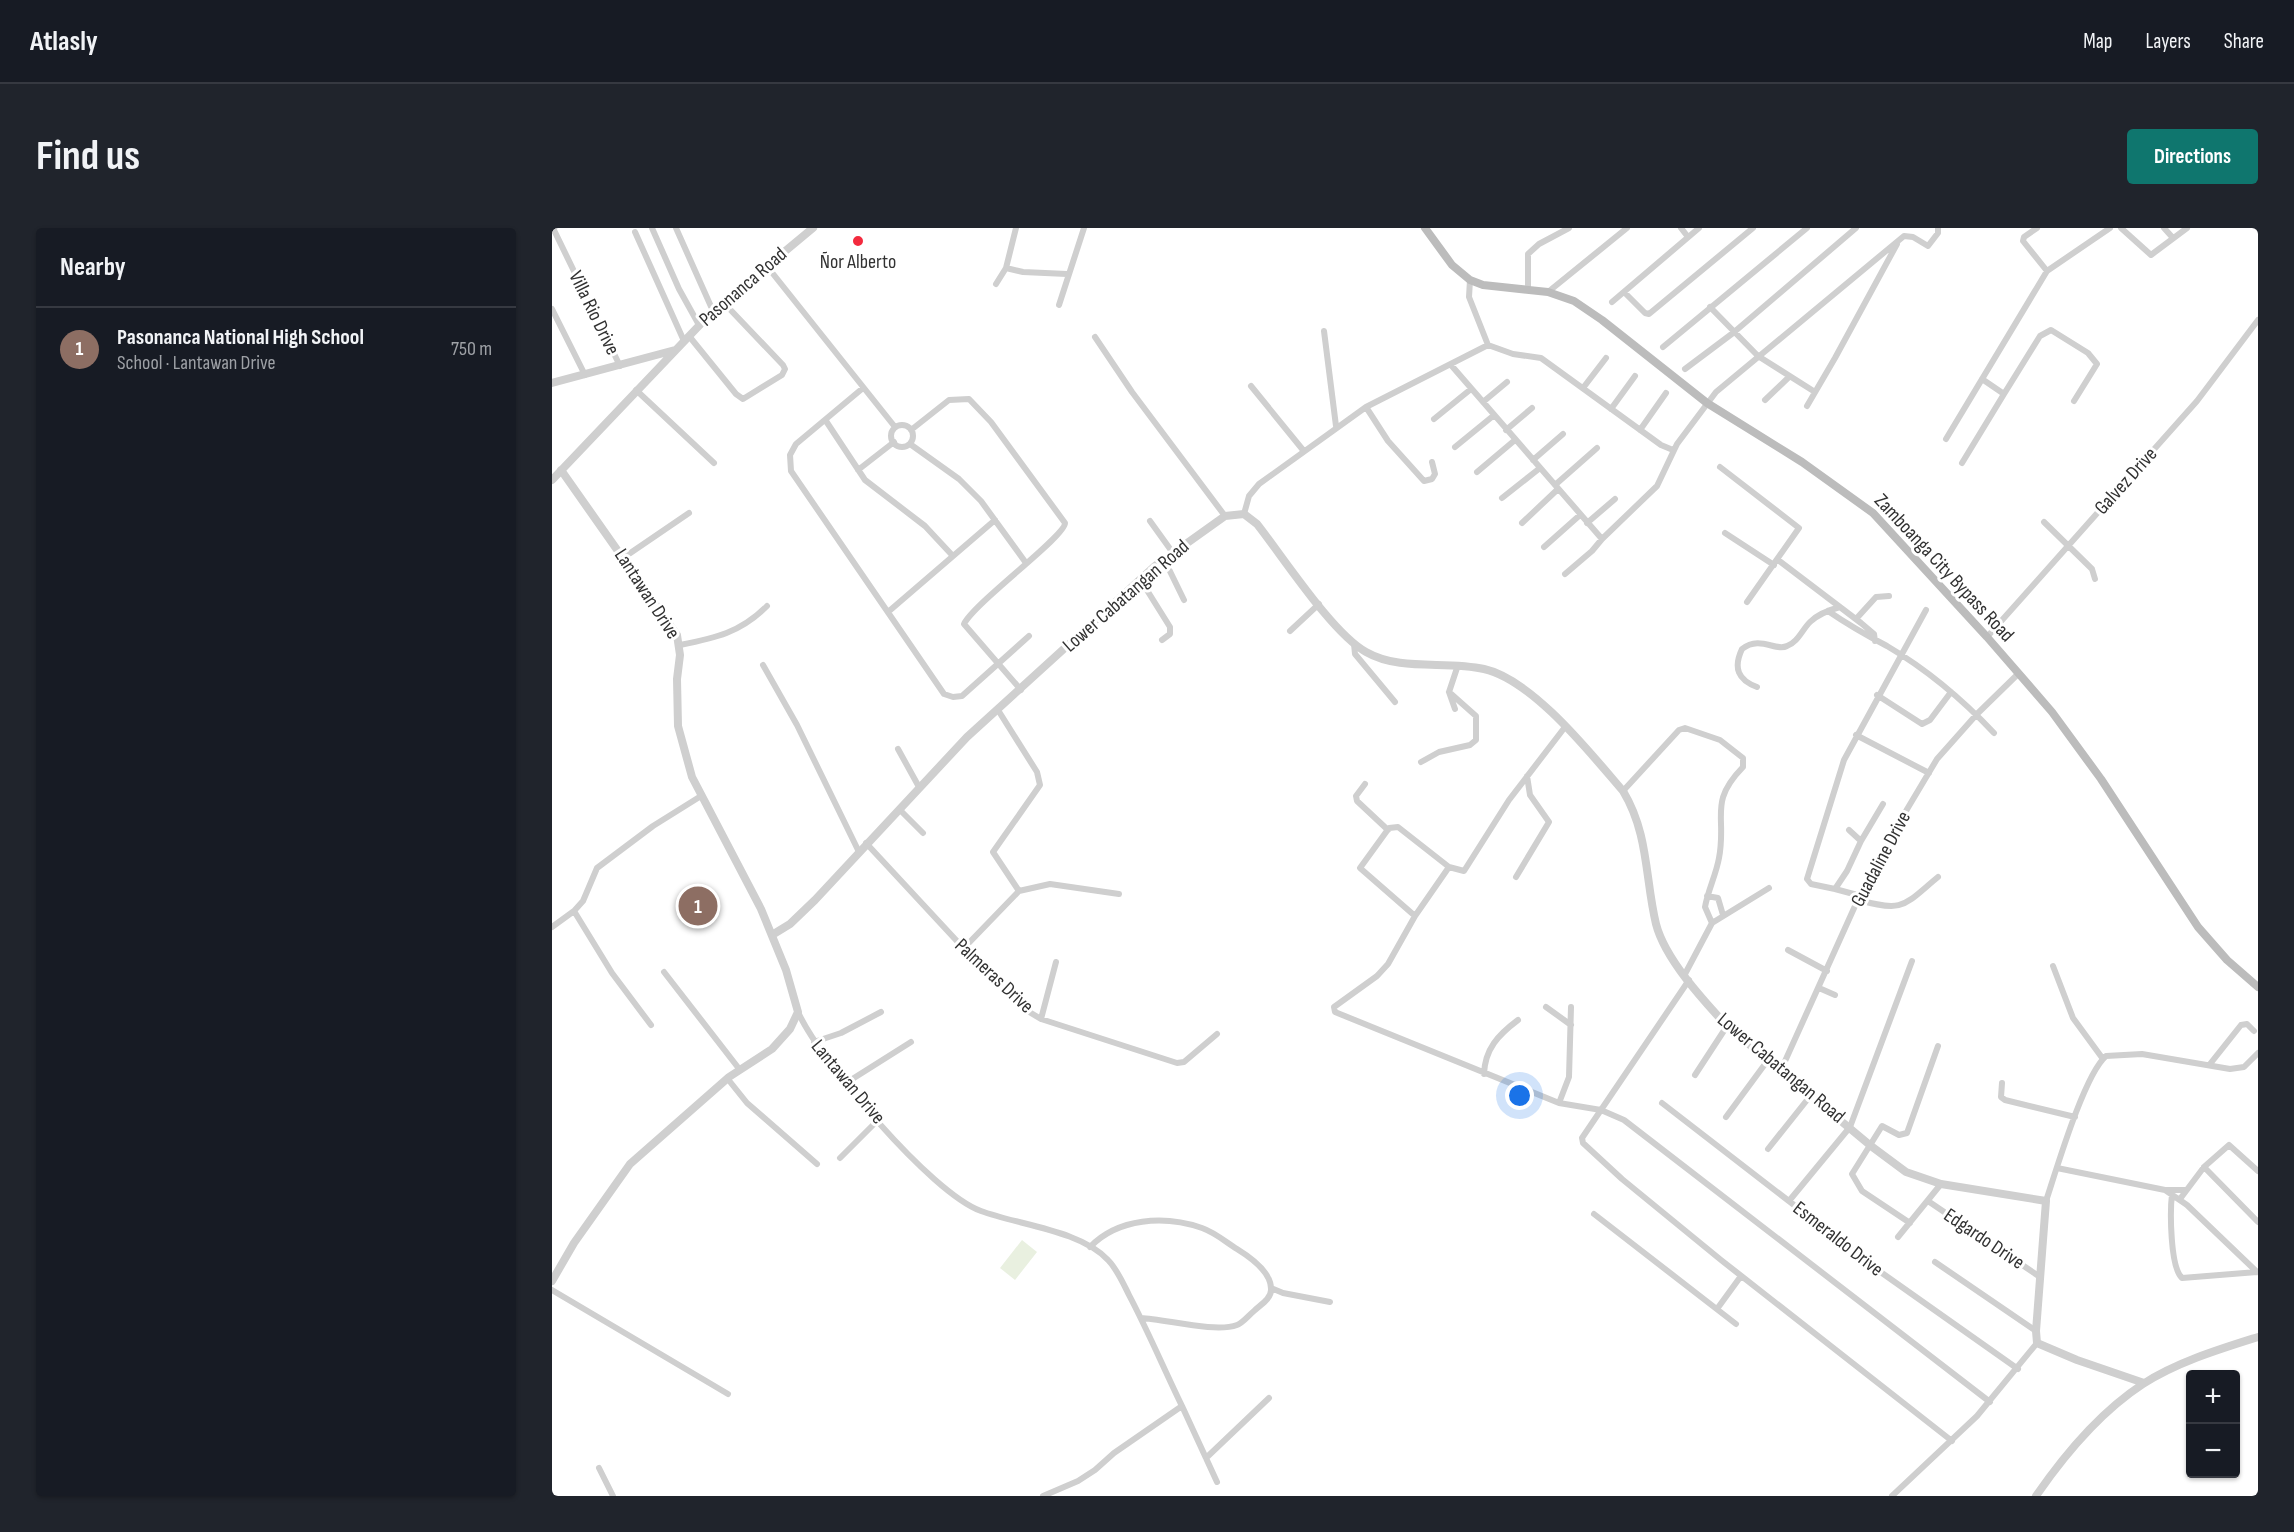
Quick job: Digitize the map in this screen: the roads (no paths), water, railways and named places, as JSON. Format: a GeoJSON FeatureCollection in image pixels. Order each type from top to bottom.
{"type":"FeatureCollection","features":[{"type":"Feature","properties":{"kind":"main road"},"geometry":{"type":"LineString","coordinates":[[1425,228],[1452,265],[1470,280]]}},
{"type":"Feature","properties":{"kind":"main road","name":"Zamboanga City Bypass Road"},"geometry":{"type":"LineString","coordinates":[[1470,280],[1483,285],[1528,288],[1548,292],[1574,301],[1602,320],[1707,403],[1819,473],[1873,513],[1988,637],[2052,712],[2101,779],[2198,927],[2227,960],[2258,987]]}},
{"type":"Feature","properties":{"kind":"street","name":"Villa Rio Drive"},"geometry":{"type":"LineString","coordinates":[[553,228],[620,366]]}},
{"type":"Feature","properties":{"kind":"street"},"geometry":{"type":"LineString","coordinates":[[652,228],[679,289],[699,325]]}},
{"type":"Feature","properties":{"kind":"street"},"geometry":{"type":"LineString","coordinates":[[676,228],[713,311]]}},
{"type":"Feature","properties":{"kind":"street","name":"Pasonanca Road"},"geometry":{"type":"LineString","coordinates":[[552,480],[713,311],[813,228]]}},
{"type":"Feature","properties":{"kind":"street"},"geometry":{"type":"LineString","coordinates":[[996,284],[1006,268],[1016,228]]}},
{"type":"Feature","properties":{"kind":"street"},"geometry":{"type":"LineString","coordinates":[[1059,305],[1067,274],[1084,228]]}},
{"type":"Feature","properties":{"kind":"street"},"geometry":{"type":"LineString","coordinates":[[1528,288],[1528,254],[1539,244],[1569,228]]}},
{"type":"Feature","properties":{"kind":"street"},"geometry":{"type":"LineString","coordinates":[[1548,292],[1627,228]]}},
{"type":"Feature","properties":{"kind":"street"},"geometry":{"type":"LineString","coordinates":[[1681,228],[1688,237]]}},
{"type":"Feature","properties":{"kind":"street"},"geometry":{"type":"LineString","coordinates":[[1612,302],[1699,228]]}},
{"type":"Feature","properties":{"kind":"street"},"geometry":{"type":"LineString","coordinates":[[1624,292],[1644,313],[1649,314],[1751,228]]}},
{"type":"Feature","properties":{"kind":"street"},"geometry":{"type":"LineString","coordinates":[[1663,347],[1808,228]]}},
{"type":"Feature","properties":{"kind":"street"},"geometry":{"type":"LineString","coordinates":[[1685,369],[1733,333],[1856,228]]}},
{"type":"Feature","properties":{"kind":"street"},"geometry":{"type":"LineString","coordinates":[[1565,574],[1592,551],[1657,486],[1674,450],[1707,403],[1758,356],[1898,242],[1908,235],[1928,246],[1938,233],[1938,228]]}},
{"type":"Feature","properties":{"kind":"street"},"geometry":{"type":"LineString","coordinates":[[2037,228],[2024,237],[2023,241],[2047,271]]}},
{"type":"Feature","properties":{"kind":"street"},"geometry":{"type":"LineString","coordinates":[[1946,439],[2047,271],[2109,228]]}},
{"type":"Feature","properties":{"kind":"street"},"geometry":{"type":"LineString","coordinates":[[2121,228],[2151,255],[2187,228]]}},
{"type":"Feature","properties":{"kind":"street"},"geometry":{"type":"LineString","coordinates":[[2164,228],[2173,238]]}},
{"type":"Feature","properties":{"kind":"street"},"geometry":{"type":"LineString","coordinates":[[635,232],[687,339],[743,399],[782,375],[783,365],[723,302]]}},
{"type":"Feature","properties":{"kind":"street"},"geometry":{"type":"LineString","coordinates":[[1807,406],[1898,242]]}},
{"type":"Feature","properties":{"kind":"street"},"geometry":{"type":"LineString","coordinates":[[766,265],[895,428]]}},
{"type":"Feature","properties":{"kind":"street"},"geometry":{"type":"LineString","coordinates":[[1006,268],[1023,272],[1067,274]]}},
{"type":"Feature","properties":{"kind":"street"},"geometry":{"type":"LineString","coordinates":[[1470,280],[1469,297],[1488,345]]}},
{"type":"Feature","properties":{"kind":"street"},"geometry":{"type":"LineString","coordinates":[[1710,308],[1758,356],[1815,392]]}},
{"type":"Feature","properties":{"kind":"street"},"geometry":{"type":"LineString","coordinates":[[552,309],[585,375]]}},
{"type":"Feature","properties":{"kind":"street","name":"Galvez Drive"},"geometry":{"type":"LineString","coordinates":[[1988,637],[2197,401],[2258,320]]}},
{"type":"Feature","properties":{"kind":"street"},"geometry":{"type":"LineString","coordinates":[[1962,463],[2040,336],[2051,330],[2095,358],[2095,368],[2074,401]]}},
{"type":"Feature","properties":{"kind":"street"},"geometry":{"type":"LineString","coordinates":[[1323,331],[1336,426]]}},
{"type":"Feature","properties":{"kind":"street"},"geometry":{"type":"LineString","coordinates":[[1095,337],[1143,408],[1225,516]]}},
{"type":"Feature","properties":{"kind":"street"},"geometry":{"type":"LineString","coordinates":[[1244,514],[1252,491],[1336,426],[1366,407],[1488,345],[1513,354],[1541,358],[1641,430],[1674,450]]}},
{"type":"Feature","properties":{"kind":"street"},"geometry":{"type":"LineString","coordinates":[[552,383],[676,350]]}},
{"type":"Feature","properties":{"kind":"street"},"geometry":{"type":"LineString","coordinates":[[1583,388],[1606,358]]}},
{"type":"Feature","properties":{"kind":"street"},"geometry":{"type":"LineString","coordinates":[[1451,365],[1602,539]]}},
{"type":"Feature","properties":{"kind":"street"},"geometry":{"type":"LineString","coordinates":[[1611,409],[1635,376]]}},
{"type":"Feature","properties":{"kind":"street"},"geometry":{"type":"LineString","coordinates":[[1765,400],[1790,377]]}},
{"type":"Feature","properties":{"kind":"street"},"geometry":{"type":"LineString","coordinates":[[1982,379],[2004,394]]}},
{"type":"Feature","properties":{"kind":"street"},"geometry":{"type":"LineString","coordinates":[[1483,402],[1507,382]]}},
{"type":"Feature","properties":{"kind":"street"},"geometry":{"type":"LineString","coordinates":[[1251,386],[1303,450]]}},
{"type":"Feature","properties":{"kind":"street"},"geometry":{"type":"LineString","coordinates":[[863,388],[796,444],[790,455],[791,471],[944,694],[953,698],[962,696],[1029,636]]}},
{"type":"Feature","properties":{"kind":"street"},"geometry":{"type":"LineString","coordinates":[[1434,420],[1471,389]]}},
{"type":"Feature","properties":{"kind":"street"},"geometry":{"type":"LineString","coordinates":[[636,390],[714,462]]}},
{"type":"Feature","properties":{"kind":"street"},"geometry":{"type":"LineString","coordinates":[[1641,430],[1666,393]]}},
{"type":"Feature","properties":{"kind":"street"},"geometry":{"type":"LineString","coordinates":[[911,429],[949,400],[969,399],[978,406],[1065,523],[1063,532],[1026,563],[964,624],[1021,690]]}},
{"type":"Feature","properties":{"kind":"street"},"geometry":{"type":"LineString","coordinates":[[1366,407],[1388,441],[1424,481],[1432,479],[1435,474],[1432,462]]}},
{"type":"Feature","properties":{"kind":"street"},"geometry":{"type":"LineString","coordinates":[[1506,430],[1532,408]]}},
{"type":"Feature","properties":{"kind":"street"},"geometry":{"type":"LineString","coordinates":[[1455,447],[1493,416]]}},
{"type":"Feature","properties":{"kind":"street"},"geometry":{"type":"LineString","coordinates":[[826,421],[858,470],[873,488],[925,526],[952,555]]}},
{"type":"Feature","properties":{"kind":"street"},"geometry":{"type":"LineString","coordinates":[[902,425],[911,429],[913,438],[910,444],[900,447],[894,442],[892,433],[895,428],[902,425]]}},
{"type":"Feature","properties":{"kind":"street"},"geometry":{"type":"LineString","coordinates":[[1533,460],[1563,434]]}},
{"type":"Feature","properties":{"kind":"street"},"geometry":{"type":"LineString","coordinates":[[1477,472],[1515,440]]}},
{"type":"Feature","properties":{"kind":"street"},"geometry":{"type":"LineString","coordinates":[[858,470],[894,442]]}},
{"type":"Feature","properties":{"kind":"street"},"geometry":{"type":"LineString","coordinates":[[910,444],[959,479],[995,520],[1026,563]]}},
{"type":"Feature","properties":{"kind":"street"},"geometry":{"type":"LineString","coordinates":[[1522,523],[1597,447]]}},
{"type":"Feature","properties":{"kind":"street"},"geometry":{"type":"LineString","coordinates":[[1720,467],[1799,528],[1747,602]]}},
{"type":"Feature","properties":{"kind":"street"},"geometry":{"type":"LineString","coordinates":[[1502,498],[1540,468]]}},
{"type":"Feature","properties":{"kind":"street","name":"Lantawan Drive"},"geometry":{"type":"LineString","coordinates":[[561,470],[678,635],[680,645],[678,726],[692,777],[749,885],[786,970],[798,1012],[814,1042],[878,1119],[935,1179],[962,1201],[980,1211],[1090,1246],[1108,1259],[1141,1318],[1217,1482]]}},
{"type":"Feature","properties":{"kind":"street"},"geometry":{"type":"LineString","coordinates":[[1587,523],[1615,499]]}},
{"type":"Feature","properties":{"kind":"street"},"geometry":{"type":"LineString","coordinates":[[623,558],[689,513]]}},
{"type":"Feature","properties":{"kind":"street","name":"Lower Cabatangan Road"},"geometry":{"type":"LineString","coordinates":[[772,935],[800,915],[919,787],[998,710],[1140,579],[1225,516],[1244,514],[1257,524],[1319,604],[1354,644],[1379,658],[1485,669],[1512,681],[1565,727],[1623,791],[1630,803],[1650,873],[1656,924],[1671,956],[1727,1026],[1850,1126],[1871,1146],[1906,1172],[1941,1184],[2046,1201]]}},
{"type":"Feature","properties":{"kind":"street"},"geometry":{"type":"LineString","coordinates":[[1544,547],[1580,515]]}},
{"type":"Feature","properties":{"kind":"street"},"geometry":{"type":"LineString","coordinates":[[888,612],[995,520]]}},
{"type":"Feature","properties":{"kind":"street"},"geometry":{"type":"LineString","coordinates":[[1150,521],[1173,553]]}},
{"type":"Feature","properties":{"kind":"street"},"geometry":{"type":"LineString","coordinates":[[2044,522],[2092,569],[2095,579]]}},
{"type":"Feature","properties":{"kind":"street"},"geometry":{"type":"LineString","coordinates":[[1725,533],[1776,563],[1856,619],[1872,632],[1875,641]]}},
{"type":"Feature","properties":{"kind":"street"},"geometry":{"type":"LineString","coordinates":[[1164,559],[1184,600]]}},
{"type":"Feature","properties":{"kind":"street"},"geometry":{"type":"LineString","coordinates":[[1140,579],[1170,627],[1170,634],[1162,640]]}},
{"type":"Feature","properties":{"kind":"street"},"geometry":{"type":"LineString","coordinates":[[1856,619],[1876,597],[1889,596]]}},
{"type":"Feature","properties":{"kind":"street"},"geometry":{"type":"LineString","coordinates":[[1290,631],[1319,604]]}},
{"type":"Feature","properties":{"kind":"street"},"geometry":{"type":"LineString","coordinates":[[680,645],[723,637],[754,619],[767,606]]}},
{"type":"Feature","properties":{"kind":"street"},"geometry":{"type":"LineString","coordinates":[[1757,687],[1744,682],[1740,676],[1738,661],[1742,648],[1755,643],[1771,643],[1780,648],[1788,646],[1809,623],[1828,611],[1840,608]]}},
{"type":"Feature","properties":{"kind":"street"},"geometry":{"type":"LineString","coordinates":[[1926,610],[1877,695],[1844,760],[1807,876],[1811,884],[1890,907],[1903,906],[1938,877]]}},
{"type":"Feature","properties":{"kind":"street"},"geometry":{"type":"LineString","coordinates":[[1828,611],[1901,656],[1952,692],[1994,733]]}},
{"type":"Feature","properties":{"kind":"street"},"geometry":{"type":"LineString","coordinates":[[1354,644],[1355,654],[1395,702]]}},
{"type":"Feature","properties":{"kind":"street"},"geometry":{"type":"LineString","coordinates":[[763,665],[796,725],[859,852]]}},
{"type":"Feature","properties":{"kind":"street"},"geometry":{"type":"LineString","coordinates":[[1455,709],[1449,692],[1458,665]]}},
{"type":"Feature","properties":{"kind":"street","name":"Guadaline Drive"},"geometry":{"type":"LineString","coordinates":[[1781,1070],[1860,898],[1937,759],[1977,714],[2019,673]]}},
{"type":"Feature","properties":{"kind":"street"},"geometry":{"type":"LineString","coordinates":[[1421,762],[1438,752],[1470,745],[1476,740],[1476,716],[1449,692]]}},
{"type":"Feature","properties":{"kind":"street"},"geometry":{"type":"LineString","coordinates":[[1877,695],[1922,724],[1930,720],[1952,692]]}},
{"type":"Feature","properties":{"kind":"street"},"geometry":{"type":"LineString","coordinates":[[998,710],[1041,780],[1036,792],[993,851],[994,856],[1019,891]]}},
{"type":"Feature","properties":{"kind":"street"},"geometry":{"type":"LineString","coordinates":[[1415,915],[1360,868],[1388,830],[1398,827],[1449,867],[1460,872],[1467,869],[1527,775],[1565,727]]}},
{"type":"Feature","properties":{"kind":"street"},"geometry":{"type":"LineString","coordinates":[[1623,791],[1679,730],[1685,728],[1720,740],[1743,759],[1743,767],[1729,782],[1719,810],[1720,855],[1705,907],[1712,923]]}},
{"type":"Feature","properties":{"kind":"street"},"geometry":{"type":"LineString","coordinates":[[1856,735],[1929,773]]}},
{"type":"Feature","properties":{"kind":"street"},"geometry":{"type":"LineString","coordinates":[[898,749],[919,787]]}},
{"type":"Feature","properties":{"kind":"street"},"geometry":{"type":"LineString","coordinates":[[1516,877],[1549,822],[1530,795],[1527,775]]}},
{"type":"Feature","properties":{"kind":"street"},"geometry":{"type":"LineString","coordinates":[[1365,784],[1356,796],[1356,801],[1388,830]]}},
{"type":"Feature","properties":{"kind":"street"},"geometry":{"type":"LineString","coordinates":[[552,927],[574,911],[583,901],[597,868],[654,826],[701,796]]}},
{"type":"Feature","properties":{"kind":"street"},"geometry":{"type":"LineString","coordinates":[[1834,889],[1847,872],[1861,841],[1883,804]]}},
{"type":"Feature","properties":{"kind":"street"},"geometry":{"type":"LineString","coordinates":[[899,809],[923,833]]}},
{"type":"Feature","properties":{"kind":"street"},"geometry":{"type":"LineString","coordinates":[[1849,830],[1861,841]]}},
{"type":"Feature","properties":{"kind":"street","name":"Palmeras Drive"},"geometry":{"type":"LineString","coordinates":[[866,843],[963,948],[1026,1010],[1041,1018],[1177,1063],[1184,1062],[1216,1034]]}},
{"type":"Feature","properties":{"kind":"street"},"geometry":{"type":"LineString","coordinates":[[1449,867],[1415,915],[1388,964],[1377,976],[1339,1002],[1334,1007],[1335,1012],[1559,1103],[1600,1110],[1624,1120],[1990,1402]]}},
{"type":"Feature","properties":{"kind":"street"},"geometry":{"type":"LineString","coordinates":[[963,948],[1019,891],[1050,884],[1119,894]]}},
{"type":"Feature","properties":{"kind":"street"},"geometry":{"type":"LineString","coordinates":[[1769,888],[1712,923],[1687,977],[1582,1138],[1586,1147],[1741,1276],[1952,1441]]}},
{"type":"Feature","properties":{"kind":"street"},"geometry":{"type":"LineString","coordinates":[[1707,896],[1718,898],[1723,915]]}},
{"type":"Feature","properties":{"kind":"street"},"geometry":{"type":"LineString","coordinates":[[574,911],[612,973],[651,1025]]}},
{"type":"Feature","properties":{"kind":"street"},"geometry":{"type":"LineString","coordinates":[[1788,950],[1827,971]]}},
{"type":"Feature","properties":{"kind":"street"},"geometry":{"type":"LineString","coordinates":[[1041,1018],[1056,962]]}},
{"type":"Feature","properties":{"kind":"street"},"geometry":{"type":"LineString","coordinates":[[1789,1201],[1850,1126],[1912,962]]}},
{"type":"Feature","properties":{"kind":"street"},"geometry":{"type":"LineString","coordinates":[[2053,966],[2073,1018],[2103,1059]]}},
{"type":"Feature","properties":{"kind":"street"},"geometry":{"type":"LineString","coordinates":[[664,972],[740,1070]]}},
{"type":"Feature","properties":{"kind":"street"},"geometry":{"type":"LineString","coordinates":[[1819,988],[1835,994]]}},
{"type":"Feature","properties":{"kind":"street"},"geometry":{"type":"LineString","coordinates":[[1546,1007],[1571,1025]]}},
{"type":"Feature","properties":{"kind":"street"},"geometry":{"type":"LineString","coordinates":[[1559,1103],[1569,1077],[1571,1007]]}},
{"type":"Feature","properties":{"kind":"street"},"geometry":{"type":"LineString","coordinates":[[552,1281],[574,1243],[630,1164],[728,1078],[772,1049],[796,1021],[798,1012]]}},
{"type":"Feature","properties":{"kind":"street"},"geometry":{"type":"LineString","coordinates":[[814,1042],[841,1033],[881,1012]]}},
{"type":"Feature","properties":{"kind":"street"},"geometry":{"type":"LineString","coordinates":[[1484,1074],[1485,1060],[1491,1045],[1518,1020]]}},
{"type":"Feature","properties":{"kind":"street"},"geometry":{"type":"LineString","coordinates":[[2210,1064],[2241,1025],[2247,1024],[2254,1031]]}},
{"type":"Feature","properties":{"kind":"street"},"geometry":{"type":"LineString","coordinates":[[1695,1074],[1727,1026]]}},
{"type":"Feature","properties":{"kind":"street"},"geometry":{"type":"LineString","coordinates":[[846,1083],[910,1042]]}},
{"type":"Feature","properties":{"kind":"street"},"geometry":{"type":"LineString","coordinates":[[1910,1223],[1862,1191],[1852,1174],[1882,1126],[1899,1135],[1907,1133],[1938,1046]]}},
{"type":"Feature","properties":{"kind":"street"},"geometry":{"type":"LineString","coordinates":[[1892,1496],[1952,1441],[1990,1402],[2037,1343],[2046,1201],[2075,1117],[2103,1059],[2111,1054],[2142,1054],[2237,1069],[2244,1067],[2258,1053]]}},
{"type":"Feature","properties":{"kind":"street"},"geometry":{"type":"LineString","coordinates":[[1726,1117],[1768,1060]]}},
{"type":"Feature","properties":{"kind":"street"},"geometry":{"type":"LineString","coordinates":[[728,1078],[747,1103],[817,1164]]}},
{"type":"Feature","properties":{"kind":"street"},"geometry":{"type":"LineString","coordinates":[[2002,1083],[2001,1097],[2005,1100],[2075,1117]]}},
{"type":"Feature","properties":{"kind":"street"},"geometry":{"type":"LineString","coordinates":[[1768,1149],[1811,1095]]}},
{"type":"Feature","properties":{"kind":"street","name":"Esmeraldo Drive"},"geometry":{"type":"LineString","coordinates":[[1662,1103],[1882,1273],[2018,1369]]}},
{"type":"Feature","properties":{"kind":"street"},"geometry":{"type":"LineString","coordinates":[[840,1158],[878,1119]]}},
{"type":"Feature","properties":{"kind":"street"},"geometry":{"type":"LineString","coordinates":[[2180,1199],[2204,1167],[2229,1145],[2258,1171]]}},
{"type":"Feature","properties":{"kind":"street"},"geometry":{"type":"LineString","coordinates":[[2204,1167],[2258,1222]]}},
{"type":"Feature","properties":{"kind":"street"},"geometry":{"type":"LineString","coordinates":[[2056,1168],[2165,1190],[2186,1190]]}},
{"type":"Feature","properties":{"kind":"street"},"geometry":{"type":"LineString","coordinates":[[1898,1237],[1941,1184]]}},
{"type":"Feature","properties":{"kind":"street"},"geometry":{"type":"LineString","coordinates":[[2165,1190],[2180,1199],[2258,1272]]}},
{"type":"Feature","properties":{"kind":"street"},"geometry":{"type":"LineString","coordinates":[[2172,1194],[2170,1207],[2176,1269],[2182,1278],[2258,1272]]}},
{"type":"Feature","properties":{"kind":"street","name":"Edgardo Drive"},"geometry":{"type":"LineString","coordinates":[[1928,1201],[2040,1277]]}},
{"type":"Feature","properties":{"kind":"street"},"geometry":{"type":"LineString","coordinates":[[1594,1214],[1736,1324]]}},
{"type":"Feature","properties":{"kind":"street"},"geometry":{"type":"LineString","coordinates":[[1090,1246],[1101,1236],[1116,1228],[1146,1220],[1203,1228],[1250,1257],[1262,1269],[1271,1288],[1270,1296],[1235,1326],[1215,1327],[1141,1318]]}},
{"type":"Feature","properties":{"kind":"street"},"geometry":{"type":"LineString","coordinates":[[1935,1262],[2036,1331]]}},
{"type":"Feature","properties":{"kind":"street"},"geometry":{"type":"LineString","coordinates":[[1717,1310],[1741,1276]]}},
{"type":"Feature","properties":{"kind":"street"},"geometry":{"type":"LineString","coordinates":[[1271,1288],[1283,1293],[1330,1302]]}},
{"type":"Feature","properties":{"kind":"street"},"geometry":{"type":"LineString","coordinates":[[552,1290],[728,1394]]}},
{"type":"Feature","properties":{"kind":"street"},"geometry":{"type":"LineString","coordinates":[[2036,1496],[2078,1442],[2106,1414],[2144,1383],[2215,1350],[2258,1337]]}},
{"type":"Feature","properties":{"kind":"street"},"geometry":{"type":"LineString","coordinates":[[2037,1343],[2144,1383]]}},
{"type":"Feature","properties":{"kind":"street"},"geometry":{"type":"LineString","coordinates":[[1206,1458],[1269,1398]]}},
{"type":"Feature","properties":{"kind":"street"},"geometry":{"type":"LineString","coordinates":[[1043,1496],[1078,1481],[1095,1470],[1130,1442],[1182,1406]]}},
{"type":"Feature","properties":{"kind":"street"},"geometry":{"type":"LineString","coordinates":[[598,1468],[613,1496]]}},
{"type":"Feature","properties":{"kind":"place","name":"Ñor Alberto"},"geometry":{"type":"Point","coordinates":[858,241]}},
{"type":"Feature","properties":{"kind":"place","name":"Pasonanca National High School"},"geometry":{"type":"Point","coordinates":[698,906]}}]}
